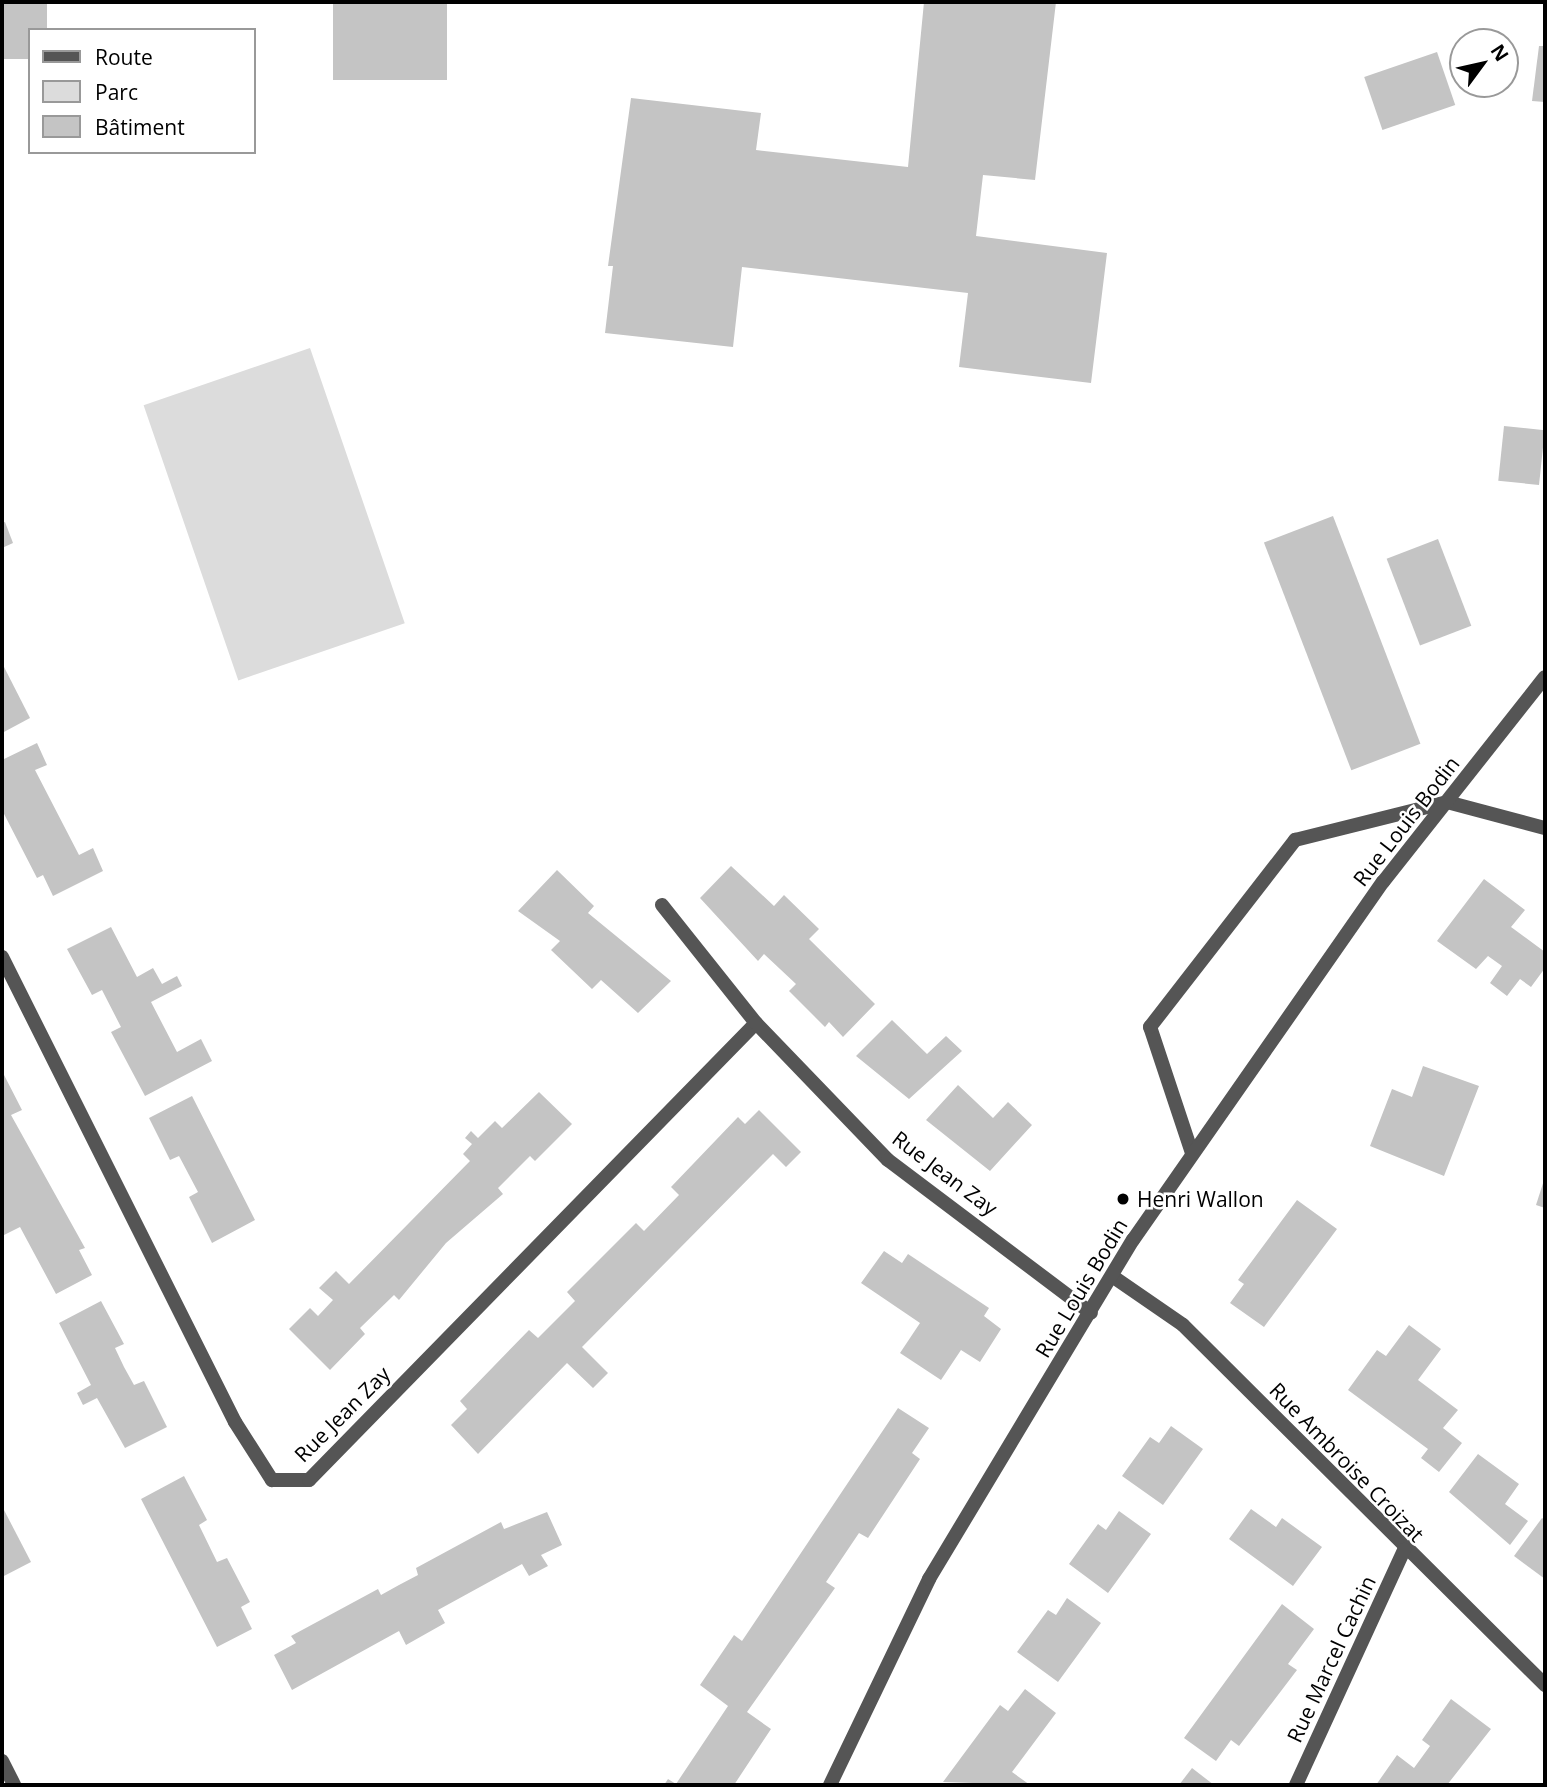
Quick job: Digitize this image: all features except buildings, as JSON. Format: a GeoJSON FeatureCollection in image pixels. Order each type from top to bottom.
{"type":"FeatureCollection","features":[{"type":"Feature","properties":{"kind":"street","name":"Rue Louis Bodin"},"geometry":{"type":"LineString","coordinates":[[830,1785],[929,1579],[1112,1276],[1192,1153],[1447,802],[1545,677]]}},
{"type":"Feature","properties":{"kind":"street"},"geometry":{"type":"LineString","coordinates":[[1192,1153],[1150,1027],[1295,840],[1447,802],[1545,828]]}},
{"type":"Feature","properties":{"kind":"street","name":"Rue Jean Zay"},"geometry":{"type":"LineString","coordinates":[[662,905],[756,1023],[888,1160],[1091,1313]]}},
{"type":"Feature","properties":{"kind":"street","name":"Rue Jean Zay"},"geometry":{"type":"LineString","coordinates":[[2,957],[235,1422],[272,1480],[309,1480],[756,1023]]}},
{"type":"Feature","properties":{"kind":"street","name":"Rue Ambroise Croizat"},"geometry":{"type":"LineString","coordinates":[[1112,1276],[1184,1325],[1404,1550],[1545,1685]]}},
{"type":"Feature","properties":{"kind":"street","name":"Rue Marcel Cachin"},"geometry":{"type":"LineString","coordinates":[[1296,1785],[1404,1550]]}},
{"type":"Feature","properties":{"kind":"street"},"geometry":{"type":"LineString","coordinates":[[2,1761],[14,1785]]}},
{"type":"Feature","properties":{"kind":"green space"},"geometry":{"type":"Polygon","coordinates":[[[310,348],[405,623],[238,680],[144,405],[310,348]]]}},
{"type":"Feature","properties":{"kind":"place","name":"Henri Wallon"},"geometry":{"type":"Point","coordinates":[1123,1199]}}]}
